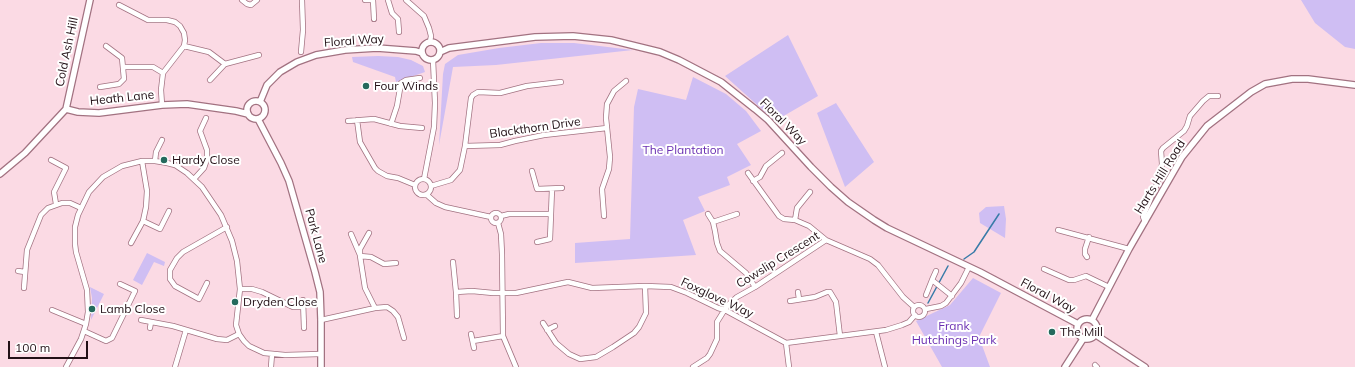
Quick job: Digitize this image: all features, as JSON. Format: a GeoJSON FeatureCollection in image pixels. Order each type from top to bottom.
{"type":"FeatureCollection","features":[{"type":"Feature","properties":{"kind":"street","name":"Cold Ash Hill"},"geometry":{"type":"LineString","coordinates":[[66,109],[90,0]]}},
{"type":"Feature","properties":{"kind":"street"},"geometry":{"type":"LineString","coordinates":[[242,0],[251,5],[257,0]]}},
{"type":"Feature","properties":{"kind":"street"},"geometry":{"type":"LineString","coordinates":[[301,52],[303,30],[302,0]]}},
{"type":"Feature","properties":{"kind":"street"},"geometry":{"type":"LineString","coordinates":[[365,0],[373,0],[374,20]]}},
{"type":"Feature","properties":{"kind":"street"},"geometry":{"type":"LineString","coordinates":[[388,0],[392,12],[398,18],[399,32]]}},
{"type":"Feature","properties":{"kind":"street"},"geometry":{"type":"LineString","coordinates":[[406,0],[424,16],[431,36],[430,42],[424,46],[422,53],[427,59],[433,60],[438,57],[440,52],[438,46],[434,42],[430,42]]}},
{"type":"Feature","properties":{"kind":"street"},"geometry":{"type":"LineString","coordinates":[[119,5],[148,20],[167,20],[178,24],[184,33],[184,46],[163,73],[161,90],[162,104]]}},
{"type":"Feature","properties":{"kind":"street","name":"Floral Way"},"geometry":{"type":"LineString","coordinates":[[440,52],[449,48],[498,41],[558,35],[588,36],[660,52],[679,60],[716,79],[738,94],[768,120],[831,187],[848,202],[874,220],[887,228],[969,267],[1078,324]]}},
{"type":"Feature","properties":{"kind":"street"},"geometry":{"type":"LineString","coordinates":[[100,87],[118,84],[124,79],[122,58],[106,46]]}},
{"type":"Feature","properties":{"kind":"street"},"geometry":{"type":"LineString","coordinates":[[184,46],[208,52],[225,64]]}},
{"type":"Feature","properties":{"kind":"street","name":"Floral Way"},"geometry":{"type":"LineString","coordinates":[[260,102],[267,85],[280,72],[297,62],[316,55],[345,50],[377,48],[416,51],[422,53]]}},
{"type":"Feature","properties":{"kind":"street"},"geometry":{"type":"LineString","coordinates":[[210,80],[225,64],[259,55]]}},
{"type":"Feature","properties":{"kind":"street"},"geometry":{"type":"LineString","coordinates":[[424,179],[434,127],[435,97],[433,60]]}},
{"type":"Feature","properties":{"kind":"street"},"geometry":{"type":"LineString","coordinates":[[124,67],[153,67],[163,73]]}},
{"type":"Feature","properties":{"kind":"street"},"geometry":{"type":"LineString","coordinates":[[391,124],[397,106],[401,83],[406,80],[420,78]]}},
{"type":"Feature","properties":{"kind":"street","name":"Harts Hill Road"},"geometry":{"type":"LineString","coordinates":[[1092,320],[1129,249],[1182,157],[1208,126],[1251,92],[1265,84],[1292,78],[1355,85]]}},
{"type":"Feature","properties":{"kind":"street"},"geometry":{"type":"LineString","coordinates":[[604,216],[602,189],[609,169],[610,157],[607,128],[607,104],[614,92],[626,81]]}},
{"type":"Feature","properties":{"kind":"street"},"geometry":{"type":"LineString","coordinates":[[431,186],[447,182],[458,174],[460,170],[465,146],[471,98],[475,93],[500,92],[527,86],[561,82]]}},
{"type":"Feature","properties":{"kind":"street"},"geometry":{"type":"LineString","coordinates":[[1145,222],[1143,216],[1159,179],[1162,164],[1161,151],[1184,131],[1190,116],[1203,101],[1209,96],[1218,96]]}},
{"type":"Feature","properties":{"kind":"street"},"geometry":{"type":"LineString","coordinates":[[254,101],[260,102],[264,105],[265,111],[263,116],[252,118],[248,114],[247,108],[254,101]]}},
{"type":"Feature","properties":{"kind":"street","name":"Heath Lane"},"geometry":{"type":"LineString","coordinates":[[66,109],[78,112],[99,113],[162,104],[187,104],[248,114]]}},
{"type":"Feature","properties":{"kind":"street"},"geometry":{"type":"LineString","coordinates":[[0,174],[25,153],[66,109]]}},
{"type":"Feature","properties":{"kind":"street"},"geometry":{"type":"LineString","coordinates":[[194,178],[204,168],[208,155],[200,131],[206,118]]}},
{"type":"Feature","properties":{"kind":"street","name":"Park Lane"},"geometry":{"type":"LineString","coordinates":[[258,118],[289,181],[320,292],[320,367]]}},
{"type":"Feature","properties":{"kind":"street"},"geometry":{"type":"LineString","coordinates":[[348,121],[374,119],[406,127],[422,128]]}},
{"type":"Feature","properties":{"kind":"street"},"geometry":{"type":"LineString","coordinates":[[357,120],[360,142],[375,168],[387,176],[398,178],[415,185]]}},
{"type":"Feature","properties":{"kind":"street","name":"Blackthorn Drive"},"geometry":{"type":"LineString","coordinates":[[465,146],[500,144],[551,134],[607,128]]}},
{"type":"Feature","properties":{"kind":"street"},"geometry":{"type":"LineString","coordinates":[[155,161],[156,152],[162,140]]}},
{"type":"Feature","properties":{"kind":"street"},"geometry":{"type":"LineString","coordinates":[[753,181],[760,177],[766,166],[782,153]]}},
{"type":"Feature","properties":{"kind":"street"},"geometry":{"type":"LineString","coordinates":[[208,155],[214,155]]}},
{"type":"Feature","properties":{"kind":"street"},"geometry":{"type":"LineString","coordinates":[[51,160],[66,168],[54,192],[56,204]]}},
{"type":"Feature","properties":{"kind":"street"},"geometry":{"type":"LineString","coordinates":[[131,243],[142,221],[146,207],[147,191],[142,161]]}},
{"type":"Feature","properties":{"kind":"street"},"geometry":{"type":"LineString","coordinates":[[66,367],[84,331],[88,312],[87,290],[75,244],[76,222],[80,208],[89,192],[107,175],[122,166],[142,161],[155,161],[175,166],[194,178],[222,215],[236,255],[240,289],[236,323],[239,334],[249,346],[264,353],[272,354],[320,354]]}},
{"type":"Feature","properties":{"kind":"street"},"geometry":{"type":"LineString","coordinates":[[532,171],[537,189],[562,188]]}},
{"type":"Feature","properties":{"kind":"street"},"geometry":{"type":"LineString","coordinates":[[748,173],[779,216],[784,219],[794,220],[815,229],[826,240]]}},
{"type":"Feature","properties":{"kind":"street"},"geometry":{"type":"LineString","coordinates":[[427,195],[431,191],[431,186],[428,180],[419,180],[415,185],[418,194],[424,196],[427,195],[436,203],[445,208],[491,217]]}},
{"type":"Feature","properties":{"kind":"street"},"geometry":{"type":"LineString","coordinates":[[537,242],[550,239],[552,189]]}},
{"type":"Feature","properties":{"kind":"street"},"geometry":{"type":"LineString","coordinates":[[794,220],[797,208],[810,192]]}},
{"type":"Feature","properties":{"kind":"street"},"geometry":{"type":"LineString","coordinates":[[24,288],[27,250],[40,217],[45,209],[56,204],[66,203],[80,208]]}},
{"type":"Feature","properties":{"kind":"street"},"geometry":{"type":"LineString","coordinates":[[142,221],[160,229],[169,211]]}},
{"type":"Feature","properties":{"kind":"street"},"geometry":{"type":"LineString","coordinates":[[491,217],[496,213],[501,216],[509,214],[551,214]]}},
{"type":"Feature","properties":{"kind":"street"},"geometry":{"type":"LineString","coordinates":[[708,214],[716,231],[717,243],[720,251],[746,273],[755,287]]}},
{"type":"Feature","properties":{"kind":"street"},"geometry":{"type":"LineString","coordinates":[[713,222],[737,214]]}},
{"type":"Feature","properties":{"kind":"street"},"geometry":{"type":"LineString","coordinates":[[501,216],[501,220],[498,223],[502,247],[503,336],[516,367]]}},
{"type":"Feature","properties":{"kind":"street"},"geometry":{"type":"LineString","coordinates":[[491,217],[493,222],[498,223]]}},
{"type":"Feature","properties":{"kind":"street"},"geometry":{"type":"LineString","coordinates":[[207,283],[199,299],[174,284],[170,276],[171,268],[182,252],[227,227]]}},
{"type":"Feature","properties":{"kind":"street"},"geometry":{"type":"LineString","coordinates":[[131,230],[136,233]]}},
{"type":"Feature","properties":{"kind":"street"},"geometry":{"type":"LineString","coordinates":[[1058,230],[1089,237],[1129,249]]}},
{"type":"Feature","properties":{"kind":"street"},"geometry":{"type":"LineString","coordinates":[[369,233],[360,249],[360,256],[365,288],[375,308]]}},
{"type":"Feature","properties":{"kind":"street"},"geometry":{"type":"LineString","coordinates":[[350,234],[360,256]]}},
{"type":"Feature","properties":{"kind":"street"},"geometry":{"type":"LineString","coordinates":[[1087,257],[1085,250],[1089,237]]}},
{"type":"Feature","properties":{"kind":"street","name":"Cowslip Crescent"},"geometry":{"type":"LineString","coordinates":[[693,367],[707,358],[710,354],[717,339],[717,322],[728,306],[737,297],[755,287],[826,240],[870,259],[878,265],[903,297],[914,307]]}},
{"type":"Feature","properties":{"kind":"street"},"geometry":{"type":"LineString","coordinates":[[360,256],[371,257],[384,264],[396,263]]}},
{"type":"Feature","properties":{"kind":"street"},"geometry":{"type":"LineString","coordinates":[[453,262],[457,316]]}},
{"type":"Feature","properties":{"kind":"street"},"geometry":{"type":"LineString","coordinates":[[166,265],[171,268]]}},
{"type":"Feature","properties":{"kind":"street"},"geometry":{"type":"LineString","coordinates":[[789,367],[786,343],[876,332],[902,325],[908,322],[914,315],[914,307],[917,305],[921,305],[926,309],[941,306],[946,303],[961,283],[969,267]]}},
{"type":"Feature","properties":{"kind":"street"},"geometry":{"type":"LineString","coordinates":[[1044,269],[1069,280],[1086,276],[1109,287]]}},
{"type":"Feature","properties":{"kind":"street"},"geometry":{"type":"LineString","coordinates":[[18,271],[25,272]]}},
{"type":"Feature","properties":{"kind":"street"},"geometry":{"type":"LineString","coordinates":[[926,295],[936,283],[936,272]]}},
{"type":"Feature","properties":{"kind":"street","name":"Foxglove Way"},"geometry":{"type":"LineString","coordinates":[[456,292],[472,291],[516,293],[568,282],[592,288],[645,286],[671,287],[725,310],[786,343]]}},
{"type":"Feature","properties":{"kind":"street"},"geometry":{"type":"LineString","coordinates":[[936,283],[952,296]]}},
{"type":"Feature","properties":{"kind":"street"},"geometry":{"type":"LineString","coordinates":[[84,331],[106,341],[112,338],[135,292],[120,284]]}},
{"type":"Feature","properties":{"kind":"street"},"geometry":{"type":"LineString","coordinates":[[543,323],[556,343],[575,357],[589,359],[599,355],[634,333],[640,326],[646,313],[645,286]]}},
{"type":"Feature","properties":{"kind":"street"},"geometry":{"type":"LineString","coordinates":[[240,289],[252,289],[262,292],[293,307],[303,307]]}},
{"type":"Feature","properties":{"kind":"street"},"geometry":{"type":"LineString","coordinates":[[798,292],[799,299]]}},
{"type":"Feature","properties":{"kind":"street"},"geometry":{"type":"LineString","coordinates":[[790,301],[815,297],[830,292],[836,302],[840,336]]}},
{"type":"Feature","properties":{"kind":"street"},"geometry":{"type":"LineString","coordinates":[[287,304],[290,299]]}},
{"type":"Feature","properties":{"kind":"street"},"geometry":{"type":"LineString","coordinates":[[303,300],[304,328]]}},
{"type":"Feature","properties":{"kind":"street"},"geometry":{"type":"LineString","coordinates":[[321,320],[375,308],[387,307],[394,312],[399,320],[404,338]]}},
{"type":"Feature","properties":{"kind":"street"},"geometry":{"type":"LineString","coordinates":[[914,315],[918,317],[923,316],[926,313],[926,309]]}},
{"type":"Feature","properties":{"kind":"street"},"geometry":{"type":"LineString","coordinates":[[52,310],[86,324]]}},
{"type":"Feature","properties":{"kind":"street"},"geometry":{"type":"LineString","coordinates":[[140,320],[186,330],[217,339],[227,340],[239,334]]}},
{"type":"Feature","properties":{"kind":"street"},"geometry":{"type":"LineString","coordinates":[[1083,320],[1092,320],[1097,327],[1096,335],[1091,339],[1083,339],[1078,334],[1078,324],[1083,320]]}},
{"type":"Feature","properties":{"kind":"street"},"geometry":{"type":"LineString","coordinates":[[150,328],[151,322]]}},
{"type":"Feature","properties":{"kind":"street"},"geometry":{"type":"LineString","coordinates":[[547,330],[555,326]]}},
{"type":"Feature","properties":{"kind":"street"},"geometry":{"type":"LineString","coordinates":[[175,367],[186,330]]}},
{"type":"Feature","properties":{"kind":"street"},"geometry":{"type":"LineString","coordinates":[[876,332],[884,367]]}},
{"type":"Feature","properties":{"kind":"street"},"geometry":{"type":"LineString","coordinates":[[471,334],[474,348]]}},
{"type":"Feature","properties":{"kind":"street"},"geometry":{"type":"LineString","coordinates":[[1096,335],[1145,367]]}},
{"type":"Feature","properties":{"kind":"street"},"geometry":{"type":"LineString","coordinates":[[473,341],[503,336]]}},
{"type":"Feature","properties":{"kind":"street"},"geometry":{"type":"LineString","coordinates":[[1066,367],[1083,339]]}},
{"type":"Feature","properties":{"kind":"street"},"geometry":{"type":"LineString","coordinates":[[271,367],[272,354]]}},
{"type":"Feature","properties":{"kind":"green space"},"geometry":{"type":"Polygon","coordinates":[[[1301,0],[1355,0],[1355,49],[1345,47],[1315,23],[1301,0]]]}},
{"type":"Feature","properties":{"kind":"green space"},"geometry":{"type":"Polygon","coordinates":[[[788,35],[818,96],[775,121],[725,76],[788,35]]]}},
{"type":"Feature","properties":{"kind":"green space"},"geometry":{"type":"Polygon","coordinates":[[[541,43],[574,43],[633,50],[496,65],[453,67],[439,145],[443,74],[445,64],[458,55],[541,43]]]}},
{"type":"Feature","properties":{"kind":"green space"},"geometry":{"type":"Polygon","coordinates":[[[352,57],[398,57],[411,60],[423,66],[425,72],[396,82],[395,77],[353,62],[352,57]]]}},
{"type":"Feature","properties":{"kind":"green space","name":"The Plantation"},"geometry":{"type":"Polygon","coordinates":[[[693,77],[726,94],[746,111],[761,131],[737,144],[751,165],[727,177],[730,185],[698,197],[705,211],[683,220],[696,255],[575,263],[575,243],[630,239],[634,107],[638,89],[686,100],[693,77]]]}},
{"type":"Feature","properties":{"kind":"green space"},"geometry":{"type":"Polygon","coordinates":[[[836,103],[874,162],[845,187],[817,113],[836,103]]]}},
{"type":"Feature","properties":{"kind":"green space"},"geometry":{"type":"Polygon","coordinates":[[[1004,206],[1006,219],[1005,238],[980,223],[979,213],[986,207],[1004,206]]]}},
{"type":"Feature","properties":{"kind":"green space"},"geometry":{"type":"Polygon","coordinates":[[[147,253],[165,262],[164,266],[154,262],[142,285],[133,280],[147,253]]]}},
{"type":"Feature","properties":{"kind":"green space","name":"Frank Hutchings Park"},"geometry":{"type":"Polygon","coordinates":[[[973,278],[1001,293],[979,337],[990,367],[942,367],[916,321],[950,305],[973,278]]]}},
{"type":"Feature","properties":{"kind":"green space"},"geometry":{"type":"Polygon","coordinates":[[[90,287],[104,294],[91,320],[92,298],[90,287]]]}},
{"type":"Feature","properties":{"kind":"waterway"},"geometry":{"type":"LineString","coordinates":[[964,259],[974,252],[999,214]]}},
{"type":"Feature","properties":{"kind":"waterway"},"geometry":{"type":"LineString","coordinates":[[928,303],[948,266]]}},
{"type":"Feature","properties":{"kind":"place","name":"Four Winds"},"geometry":{"type":"Point","coordinates":[366,86]}},
{"type":"Feature","properties":{"kind":"place","name":"Hardy Close"},"geometry":{"type":"Point","coordinates":[164,160]}},
{"type":"Feature","properties":{"kind":"place","name":"Dryden Close"},"geometry":{"type":"Point","coordinates":[235,302]}},
{"type":"Feature","properties":{"kind":"place","name":"Lamb Close"},"geometry":{"type":"Point","coordinates":[92,309]}},
{"type":"Feature","properties":{"kind":"place","name":"The Mill"},"geometry":{"type":"Point","coordinates":[1052,332]}}]}
